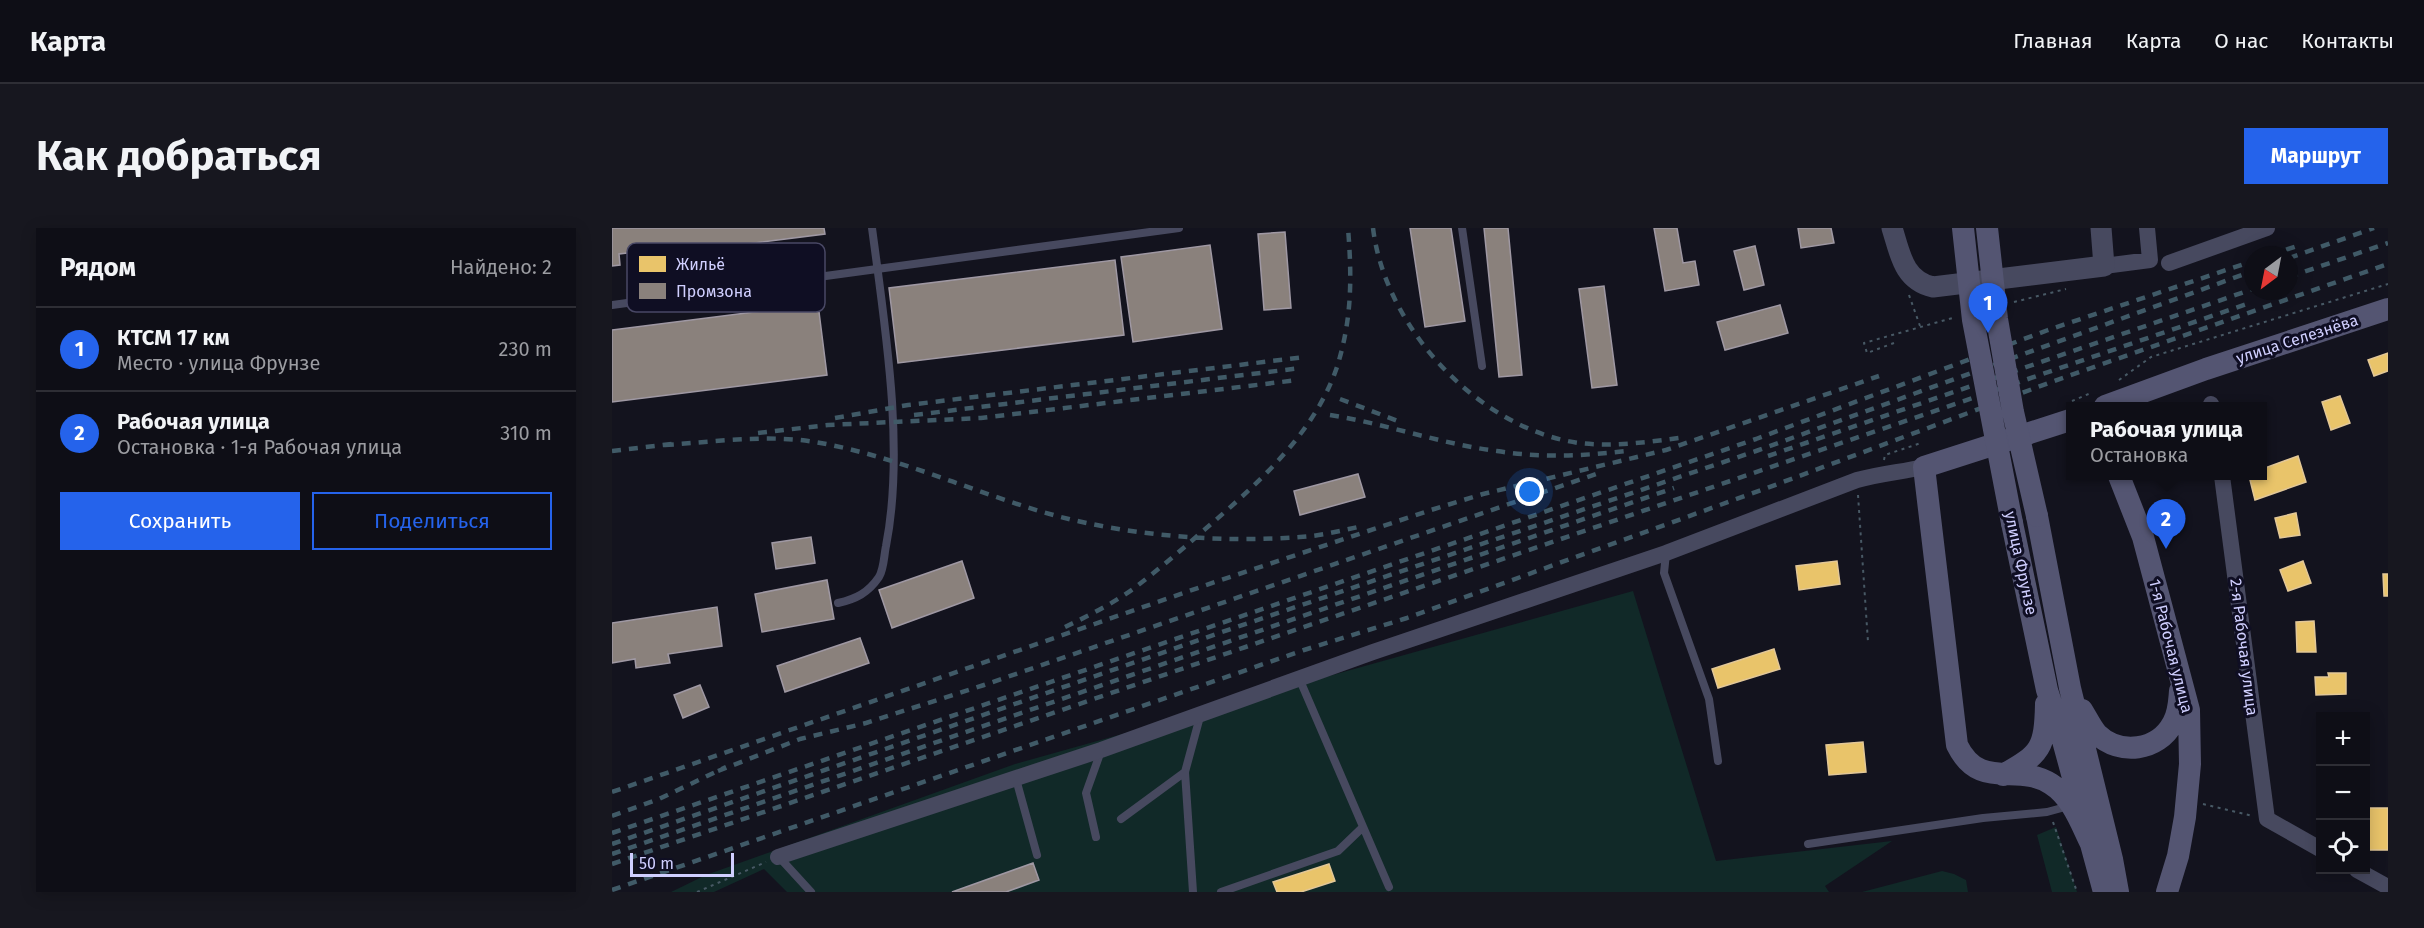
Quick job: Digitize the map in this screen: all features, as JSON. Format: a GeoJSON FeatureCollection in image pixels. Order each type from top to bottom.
{"type":"FeatureCollection","features":[{"type":"Feature","properties":{"kind":"main road","name":"улица Фрунзе"},"geometry":{"type":"LineString","coordinates":[[1964,228],[1974,320],[2012,523],[2047,690],[2104,892]]}},
{"type":"Feature","properties":{"kind":"main road","name":"улица Фрунзе"},"geometry":{"type":"LineString","coordinates":[[1987,228],[1997,319],[2013,412],[2037,516],[2070,688],[2118,892]]}},
{"type":"Feature","properties":{"kind":"main road","name":"улица Селезнёва"},"geometry":{"type":"LineString","coordinates":[[2100,399],[2206,369],[2388,309]]}},
{"type":"Feature","properties":{"kind":"main road"},"geometry":{"type":"LineString","coordinates":[[2066,413],[1923,467],[1957,745],[1968,762],[1975,768],[1993,775],[2035,777],[2052,784],[2070,802],[2092,846]]}},
{"type":"Feature","properties":{"kind":"main road","name":"1-я Рабочая улица"},"geometry":{"type":"LineString","coordinates":[[2121,480],[2143,537],[2189,711],[2190,764],[2185,817],[2178,856],[2167,892]]}},
{"type":"Feature","properties":{"kind":"main road"},"geometry":{"type":"LineString","coordinates":[[2070,688],[2095,732],[2112,744],[2131,748],[2151,744],[2167,733],[2177,716],[2181,684]]}},
{"type":"Feature","properties":{"kind":"main road"},"geometry":{"type":"LineString","coordinates":[[2003,775],[2026,762],[2040,748],[2045,729],[2047,690]]}},
{"type":"Feature","properties":{"kind":"street"},"geometry":{"type":"LineString","coordinates":[[1892,228],[1906,271],[1922,284],[1933,287],[2150,260],[2147,228]]}},
{"type":"Feature","properties":{"kind":"street"},"geometry":{"type":"LineString","coordinates":[[2101,228],[2104,266]]}},
{"type":"Feature","properties":{"kind":"street"},"geometry":{"type":"LineString","coordinates":[[2169,263],[2267,228]]}},
{"type":"Feature","properties":{"kind":"street"},"geometry":{"type":"LineString","coordinates":[[778,857],[1101,750],[1299,678],[1666,553],[1857,480],[1881,473],[1893,474],[1923,467]]}},
{"type":"Feature","properties":{"kind":"street","name":"2-я Рабочая улица"},"geometry":{"type":"LineString","coordinates":[[2223,480],[2267,819]]}},
{"type":"Feature","properties":{"kind":"street"},"geometry":{"type":"LineString","coordinates":[[2267,819],[2316,847]]}},
{"type":"Feature","properties":{"kind":"street"},"geometry":{"type":"LineString","coordinates":[[2364,874],[2388,887]]}},
{"type":"Feature","properties":{"kind":"lane"},"geometry":{"type":"LineString","coordinates":[[838,603],[859,598],[880,576],[890,525],[894,454],[878,268],[872,228]]}},
{"type":"Feature","properties":{"kind":"lane"},"geometry":{"type":"LineString","coordinates":[[825,275],[1179,228]]}},
{"type":"Feature","properties":{"kind":"lane"},"geometry":{"type":"LineString","coordinates":[[1462,228],[1482,366]]}},
{"type":"Feature","properties":{"kind":"lane"},"geometry":{"type":"LineString","coordinates":[[612,305],[627,303]]}},
{"type":"Feature","properties":{"kind":"lane"},"geometry":{"type":"LineString","coordinates":[[1666,553],[1665,573],[1709,699],[1718,762]]}},
{"type":"Feature","properties":{"kind":"lane"},"geometry":{"type":"LineString","coordinates":[[1299,678],[1389,887]]}},
{"type":"Feature","properties":{"kind":"lane"},"geometry":{"type":"LineString","coordinates":[[1193,892],[1185,772],[1201,713]]}},
{"type":"Feature","properties":{"kind":"lane"},"geometry":{"type":"LineString","coordinates":[[1096,837],[1086,793],[1101,750]]}},
{"type":"Feature","properties":{"kind":"lane"},"geometry":{"type":"LineString","coordinates":[[1121,819],[1185,772]]}},
{"type":"Feature","properties":{"kind":"lane"},"geometry":{"type":"LineString","coordinates":[[1016,779],[1037,855]]}},
{"type":"Feature","properties":{"kind":"lane"},"geometry":{"type":"LineString","coordinates":[[1808,844],[1983,818],[2048,812],[2068,806]]}},
{"type":"Feature","properties":{"kind":"lane"},"geometry":{"type":"LineString","coordinates":[[1221,892],[1338,851],[1363,827]]}},
{"type":"Feature","properties":{"kind":"lane"},"geometry":{"type":"LineString","coordinates":[[778,857],[811,892]]}},
{"type":"Feature","properties":{"kind":"path"},"geometry":{"type":"LineString","coordinates":[[2113,383],[2124,378],[2151,357],[2388,284]]}},
{"type":"Feature","properties":{"kind":"path"},"geometry":{"type":"LineString","coordinates":[[1873,351],[1894,344]]}},
{"type":"Feature","properties":{"kind":"path"},"geometry":{"type":"LineString","coordinates":[[1894,452],[1921,443]]}},
{"type":"Feature","properties":{"kind":"path"},"geometry":{"type":"LineString","coordinates":[[1885,455],[1894,457]]}},
{"type":"Feature","properties":{"kind":"path"},"geometry":{"type":"LineString","coordinates":[[1857,480],[1868,642]]}},
{"type":"Feature","properties":{"kind":"path"},"geometry":{"type":"LineString","coordinates":[[2194,801],[2267,819]]}},
{"type":"Feature","properties":{"kind":"path"},"geometry":{"type":"LineString","coordinates":[[697,892],[778,857]]}},
{"type":"Feature","properties":{"kind":"green space"},"geometry":{"type":"Polygon","coordinates":[[[1633,591],[1716,861],[1892,841],[1825,886],[1829,892],[787,892],[764,869],[714,892],[671,892],[706,875],[1015,764],[1633,591]]]}},
{"type":"Feature","properties":{"kind":"green space"},"geometry":{"type":"Polygon","coordinates":[[[2056,827],[2077,892],[2052,892],[2037,835],[2056,827]]]}},
{"type":"Feature","properties":{"kind":"green space"},"geometry":{"type":"Polygon","coordinates":[[[1942,871],[1966,880],[1968,892],[1862,892],[1942,871]]]}},
{"type":"Feature","properties":{"kind":"building: Жильё"},"geometry":{"type":"Polygon","coordinates":[[[2388,353],[2388,371],[2374,376],[2368,360],[2388,353]]]}},
{"type":"Feature","properties":{"kind":"building: Жильё"},"geometry":{"type":"Polygon","coordinates":[[[2340,396],[2350,423],[2331,430],[2322,402],[2340,396]]]}},
{"type":"Feature","properties":{"kind":"building: Жильё"},"geometry":{"type":"Polygon","coordinates":[[[2298,456],[2306,482],[2255,500],[2250,480],[2267,480],[2267,467],[2298,456]]]}},
{"type":"Feature","properties":{"kind":"building: Жильё"},"geometry":{"type":"Polygon","coordinates":[[[2296,513],[2300,535],[2280,538],[2275,518],[2296,513]]]}},
{"type":"Feature","properties":{"kind":"building: Жильё"},"geometry":{"type":"Polygon","coordinates":[[[1837,561],[1840,584],[1799,590],[1796,566],[1837,561]]]}},
{"type":"Feature","properties":{"kind":"building: Жильё"},"geometry":{"type":"Polygon","coordinates":[[[2303,561],[2311,583],[2288,591],[2280,570],[2303,561]]]}},
{"type":"Feature","properties":{"kind":"building: Жильё"},"geometry":{"type":"Polygon","coordinates":[[[2383,574],[2388,574],[2388,596],[2384,596],[2383,574]]]}},
{"type":"Feature","properties":{"kind":"building: Жильё"},"geometry":{"type":"Polygon","coordinates":[[[2314,621],[2316,652],[2297,652],[2296,622],[2314,621]]]}},
{"type":"Feature","properties":{"kind":"building: Жильё"},"geometry":{"type":"Polygon","coordinates":[[[1774,649],[1780,669],[1718,688],[1712,669],[1774,649]]]}},
{"type":"Feature","properties":{"kind":"building: Жильё"},"geometry":{"type":"Polygon","coordinates":[[[2328,673],[2346,673],[2346,694],[2316,695],[2315,677],[2329,677],[2328,673]]]}},
{"type":"Feature","properties":{"kind":"building: Жильё"},"geometry":{"type":"Polygon","coordinates":[[[1863,742],[1866,772],[1829,775],[1826,745],[1863,742]]]}},
{"type":"Feature","properties":{"kind":"building: Жильё"},"geometry":{"type":"Polygon","coordinates":[[[2370,808],[2388,808],[2388,850],[2370,850],[2370,808]]]}},
{"type":"Feature","properties":{"kind":"building: Жильё"},"geometry":{"type":"Polygon","coordinates":[[[1329,864],[1335,881],[1301,892],[1277,892],[1273,882],[1329,864]]]}},
{"type":"Feature","properties":{"kind":"building: Промзона"},"geometry":{"type":"Polygon","coordinates":[[[612,228],[824,228],[825,234],[755,243],[627,243],[627,253],[619,254],[620,265],[612,266],[612,228]]]}},
{"type":"Feature","properties":{"kind":"building: Промзона"},"geometry":{"type":"Polygon","coordinates":[[[1410,228],[1451,228],[1465,321],[1425,327],[1410,228]]]}},
{"type":"Feature","properties":{"kind":"building: Промзона"},"geometry":{"type":"Polygon","coordinates":[[[1484,228],[1508,228],[1522,375],[1499,377],[1484,228]]]}},
{"type":"Feature","properties":{"kind":"building: Промзона"},"geometry":{"type":"Polygon","coordinates":[[[1654,228],[1677,228],[1683,263],[1695,261],[1699,285],[1665,291],[1654,228]]]}},
{"type":"Feature","properties":{"kind":"building: Промзона"},"geometry":{"type":"Polygon","coordinates":[[[1798,228],[1831,228],[1834,243],[1801,248],[1798,228]]]}},
{"type":"Feature","properties":{"kind":"building: Промзона"},"geometry":{"type":"Polygon","coordinates":[[[1285,232],[1291,308],[1264,310],[1258,234],[1285,232]]]}},
{"type":"Feature","properties":{"kind":"building: Промзона"},"geometry":{"type":"Polygon","coordinates":[[[1210,245],[1222,329],[1133,342],[1121,257],[1210,245]]]}},
{"type":"Feature","properties":{"kind":"building: Промзона"},"geometry":{"type":"Polygon","coordinates":[[[1755,246],[1764,285],[1744,290],[1734,251],[1755,246]]]}},
{"type":"Feature","properties":{"kind":"building: Промзона"},"geometry":{"type":"Polygon","coordinates":[[[1115,260],[1124,335],[898,363],[889,288],[1115,260]]]}},
{"type":"Feature","properties":{"kind":"building: Промзона"},"geometry":{"type":"Polygon","coordinates":[[[1604,286],[1617,385],[1592,388],[1579,289],[1604,286]]]}},
{"type":"Feature","properties":{"kind":"building: Промзона"},"geometry":{"type":"Polygon","coordinates":[[[1780,305],[1788,333],[1725,350],[1717,322],[1780,305]]]}},
{"type":"Feature","properties":{"kind":"building: Промзона"},"geometry":{"type":"Polygon","coordinates":[[[755,312],[819,312],[827,375],[612,402],[612,330],[755,312]]]}},
{"type":"Feature","properties":{"kind":"building: Промзона"},"geometry":{"type":"Polygon","coordinates":[[[1358,474],[1365,497],[1300,515],[1294,491],[1358,474]]]}},
{"type":"Feature","properties":{"kind":"building: Промзона"},"geometry":{"type":"Polygon","coordinates":[[[811,537],[815,563],[776,569],[772,543],[811,537]]]}},
{"type":"Feature","properties":{"kind":"building: Промзона"},"geometry":{"type":"Polygon","coordinates":[[[962,561],[974,598],[892,628],[879,590],[962,561]]]}},
{"type":"Feature","properties":{"kind":"building: Промзона"},"geometry":{"type":"Polygon","coordinates":[[[827,580],[834,619],[762,632],[755,594],[827,580]]]}},
{"type":"Feature","properties":{"kind":"building: Промзона"},"geometry":{"type":"Polygon","coordinates":[[[717,607],[722,646],[668,654],[670,663],[636,668],[635,659],[612,663],[612,623],[717,607]]]}},
{"type":"Feature","properties":{"kind":"building: Промзона"},"geometry":{"type":"Polygon","coordinates":[[[860,638],[869,663],[785,692],[777,666],[860,638]]]}},
{"type":"Feature","properties":{"kind":"building: Промзона"},"geometry":{"type":"Polygon","coordinates":[[[700,685],[709,707],[683,718],[674,695],[700,685]]]}},
{"type":"Feature","properties":{"kind":"building: Промзона"},"geometry":{"type":"Polygon","coordinates":[[[1033,863],[1039,880],[1006,892],[952,892],[1033,863]]]}},
{"type":"Feature","properties":{"kind":"railway"},"geometry":{"type":"LineString","coordinates":[[1065,627],[1117,600],[1160,568],[1243,496],[1281,458],[1314,415],[1337,367],[1346,332],[1350,298],[1348,228]]}},
{"type":"Feature","properties":{"kind":"railway"},"geometry":{"type":"LineString","coordinates":[[1373,228],[1381,265],[1396,302],[1417,336],[1443,368],[1473,395],[1506,418],[1542,434],[1579,443],[1619,444],[1685,437]]}},
{"type":"Feature","properties":{"kind":"railway"},"geometry":{"type":"LineString","coordinates":[[2298,255],[2374,228]]}},
{"type":"Feature","properties":{"kind":"railway"},"geometry":{"type":"LineString","coordinates":[[2298,274],[2388,243]]}},
{"type":"Feature","properties":{"kind":"railway"},"geometry":{"type":"LineString","coordinates":[[612,833],[1756,439],[2048,330],[2244,264]]}},
{"type":"Feature","properties":{"kind":"railway"},"geometry":{"type":"LineString","coordinates":[[612,890],[1304,650],[1407,618],[2054,381],[2388,264]]}},
{"type":"Feature","properties":{"kind":"railway"},"geometry":{"type":"LineString","coordinates":[[612,844],[1222,632],[1756,451],[2244,274]]}},
{"type":"Feature","properties":{"kind":"railway"},"geometry":{"type":"LineString","coordinates":[[1768,456],[2244,292]]}},
{"type":"Feature","properties":{"kind":"railway"},"geometry":{"type":"LineString","coordinates":[[612,864],[2247,304]]}},
{"type":"Feature","properties":{"kind":"railway"},"geometry":{"type":"LineString","coordinates":[[835,418],[908,405],[1305,357]]}},
{"type":"Feature","properties":{"kind":"railway"},"geometry":{"type":"LineString","coordinates":[[914,415],[1301,368]]}},
{"type":"Feature","properties":{"kind":"railway"},"geometry":{"type":"LineString","coordinates":[[612,792],[1215,582],[1431,510],[1483,494],[1666,450],[1879,376]]}},
{"type":"Feature","properties":{"kind":"railway"},"geometry":{"type":"LineString","coordinates":[[758,433],[828,425],[981,418],[1298,380]]}},
{"type":"Feature","properties":{"kind":"railway"},"geometry":{"type":"LineString","coordinates":[[1340,399],[1398,421]]}},
{"type":"Feature","properties":{"kind":"railway"},"geometry":{"type":"LineString","coordinates":[[1330,415],[1455,444],[1513,453],[1562,456],[1626,451]]}},
{"type":"Feature","properties":{"kind":"railway"},"geometry":{"type":"LineString","coordinates":[[665,445],[759,439],[815,442],[876,456],[1057,516],[1116,529],[1147,533],[1209,538],[1270,539],[1315,536],[1358,527]]}},
{"type":"Feature","properties":{"kind":"railway"},"geometry":{"type":"LineString","coordinates":[[612,451],[672,444]]}},
{"type":"Feature","properties":{"kind":"railway"},"geometry":{"type":"LineString","coordinates":[[718,771],[800,739],[866,723],[984,685],[1596,474]]}},
{"type":"Feature","properties":{"kind":"railway"},"geometry":{"type":"LineString","coordinates":[[612,854],[1674,488]]}},
{"type":"Feature","properties":{"kind":"railway"},"geometry":{"type":"LineString","coordinates":[[612,816],[659,799],[726,767]]}},
{"type":"Feature","properties":{"kind":"place","name":"КТСМ 17 км"},"geometry":{"type":"Point","coordinates":[1988,333]}},
{"type":"Feature","properties":{"kind":"place","name":"Рабочая улица"},"geometry":{"type":"Point","coordinates":[2166,549]}}]}
